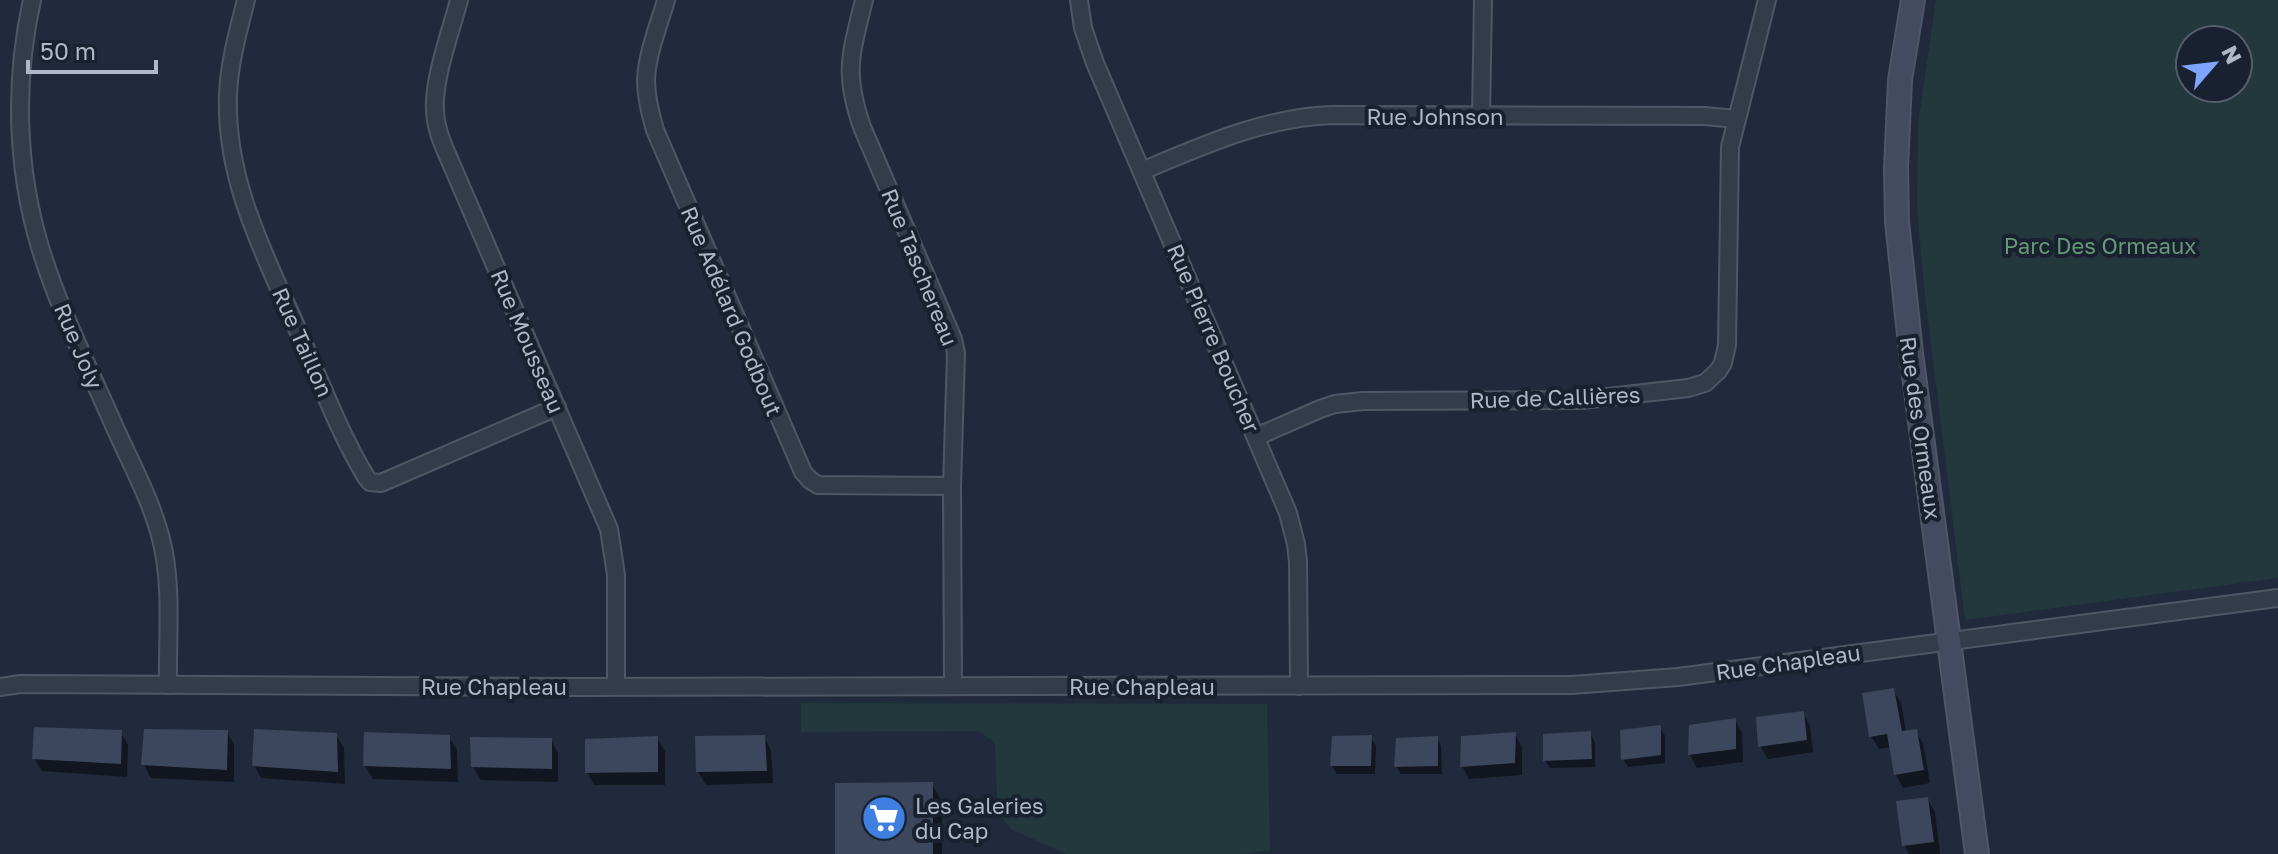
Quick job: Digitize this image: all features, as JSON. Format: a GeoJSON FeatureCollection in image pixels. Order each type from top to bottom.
{"type":"FeatureCollection","features":[{"type":"Feature","properties":{"kind":"street","name":"Rue Joly"},"geometry":{"type":"LineString","coordinates":[[32,0],[23,44],[19,103],[30,211],[51,280],[158,528],[167,572],[168,685]]}},
{"type":"Feature","properties":{"kind":"street","name":"Rue Taillon"},"geometry":{"type":"LineString","coordinates":[[246,0],[228,85],[228,122],[240,192],[328,398],[366,477],[370,482],[381,483],[557,407]]}},
{"type":"Feature","properties":{"kind":"street","name":"Rue Mousseau"},"geometry":{"type":"LineString","coordinates":[[459,0],[437,86],[436,122],[444,147],[604,516],[612,543],[616,575],[616,686]]}},
{"type":"Feature","properties":{"kind":"street","name":"Rue Adélard Godbout"},"geometry":{"type":"LineString","coordinates":[[666,0],[648,64],[649,110],[803,472],[818,485],[952,486]]}},
{"type":"Feature","properties":{"kind":"street","name":"Rue Taschereau"},"geometry":{"type":"LineString","coordinates":[[864,0],[849,68],[852,97],[953,339],[956,370],[952,486],[953,685]]}},
{"type":"Feature","properties":{"kind":"street","name":"Rue Pierre Boucher"},"geometry":{"type":"LineString","coordinates":[[1079,0],[1083,28],[1095,63],[1288,513],[1298,562],[1299,686]]}},
{"type":"Feature","properties":{"kind":"street"},"geometry":{"type":"LineString","coordinates":[[1481,116],[1483,0]]}},
{"type":"Feature","properties":{"kind":"street","name":"Rue de Callières"},"geometry":{"type":"LineString","coordinates":[[1256,437],[1320,409],[1350,402],[1608,399],[1705,383],[1723,363],[1727,345],[1730,147],[1767,0]]}},
{"type":"Feature","properties":{"kind":"street","name":"Rue des Ormeaux"},"geometry":{"type":"LineString","coordinates":[[1913,0],[1900,80],[1896,204],[1906,314],[1977,854]]}},
{"type":"Feature","properties":{"kind":"street","name":"Rue Johnson"},"geometry":{"type":"LineString","coordinates":[[1142,171],[1244,130],[1296,118],[1333,115],[1704,116],[1736,119]]}},
{"type":"Feature","properties":{"kind":"street","name":"Rue Chapleau"},"geometry":{"type":"LineString","coordinates":[[0,687],[20,684],[1299,686],[1604,683],[1678,677],[2278,598]]}},
{"type":"Feature","properties":{"kind":"green space","name":"Parc Des Ormeaux"},"geometry":{"type":"Polygon","coordinates":[[[1936,0],[2278,0],[2278,578],[1965,620],[1917,208],[1918,124],[1936,0]]]}},
{"type":"Feature","properties":{"kind":"green space"},"geometry":{"type":"Polygon","coordinates":[[[801,703],[1267,704],[1270,850],[1243,854],[1066,854],[1011,829],[1000,815],[995,745],[978,731],[801,732],[801,703]]]}},
{"type":"Feature","properties":{"kind":"building"},"geometry":{"type":"Polygon","coordinates":[[[1894,688],[1902,731],[1917,729],[1924,770],[1894,775],[1887,734],[1869,737],[1862,693],[1894,688]]]}},
{"type":"Feature","properties":{"kind":"building"},"geometry":{"type":"Polygon","coordinates":[[[1804,711],[1807,740],[1758,747],[1756,717],[1804,711]]]}},
{"type":"Feature","properties":{"kind":"building"},"geometry":{"type":"Polygon","coordinates":[[[1736,718],[1736,749],[1688,755],[1689,725],[1736,718]]]}},
{"type":"Feature","properties":{"kind":"building"},"geometry":{"type":"Polygon","coordinates":[[[1661,725],[1661,755],[1621,760],[1620,730],[1661,725]]]}},
{"type":"Feature","properties":{"kind":"building"},"geometry":{"type":"Polygon","coordinates":[[[34,727],[122,730],[121,764],[32,759],[34,727]]]}},
{"type":"Feature","properties":{"kind":"building"},"geometry":{"type":"Polygon","coordinates":[[[144,729],[228,730],[227,770],[141,765],[144,729]]]}},
{"type":"Feature","properties":{"kind":"building"},"geometry":{"type":"Polygon","coordinates":[[[254,729],[337,733],[338,772],[252,766],[254,729]]]}},
{"type":"Feature","properties":{"kind":"building"},"geometry":{"type":"Polygon","coordinates":[[[1591,731],[1592,759],[1543,761],[1543,734],[1591,731]]]}},
{"type":"Feature","properties":{"kind":"building"},"geometry":{"type":"Polygon","coordinates":[[[364,732],[450,735],[451,769],[363,766],[364,732]]]}},
{"type":"Feature","properties":{"kind":"building"},"geometry":{"type":"Polygon","coordinates":[[[1516,732],[1515,763],[1460,767],[1461,736],[1516,732]]]}},
{"type":"Feature","properties":{"kind":"building"},"geometry":{"type":"Polygon","coordinates":[[[765,735],[767,771],[696,772],[695,736],[765,735]]]}},
{"type":"Feature","properties":{"kind":"building"},"geometry":{"type":"Polygon","coordinates":[[[1372,735],[1371,766],[1330,766],[1332,736],[1372,735]]]}},
{"type":"Feature","properties":{"kind":"building"},"geometry":{"type":"Polygon","coordinates":[[[658,736],[658,772],[585,773],[585,739],[658,736]]]}},
{"type":"Feature","properties":{"kind":"building"},"geometry":{"type":"Polygon","coordinates":[[[1438,736],[1438,766],[1394,767],[1396,738],[1438,736]]]}},
{"type":"Feature","properties":{"kind":"building"},"geometry":{"type":"Polygon","coordinates":[[[470,737],[552,738],[552,769],[471,767],[470,737]]]}},
{"type":"Feature","properties":{"kind":"building","name":"Les Galeries du Cap"},"geometry":{"type":"Polygon","coordinates":[[[933,782],[933,854],[835,854],[835,783],[933,782]]]}},
{"type":"Feature","properties":{"kind":"building"},"geometry":{"type":"Polygon","coordinates":[[[1928,797],[1934,842],[1902,846],[1896,801],[1928,797]]]}},
{"type":"Feature","properties":{"kind":"place","name":"Les Galeries du Cap"},"geometry":{"type":"Point","coordinates":[884,818]}}]}
